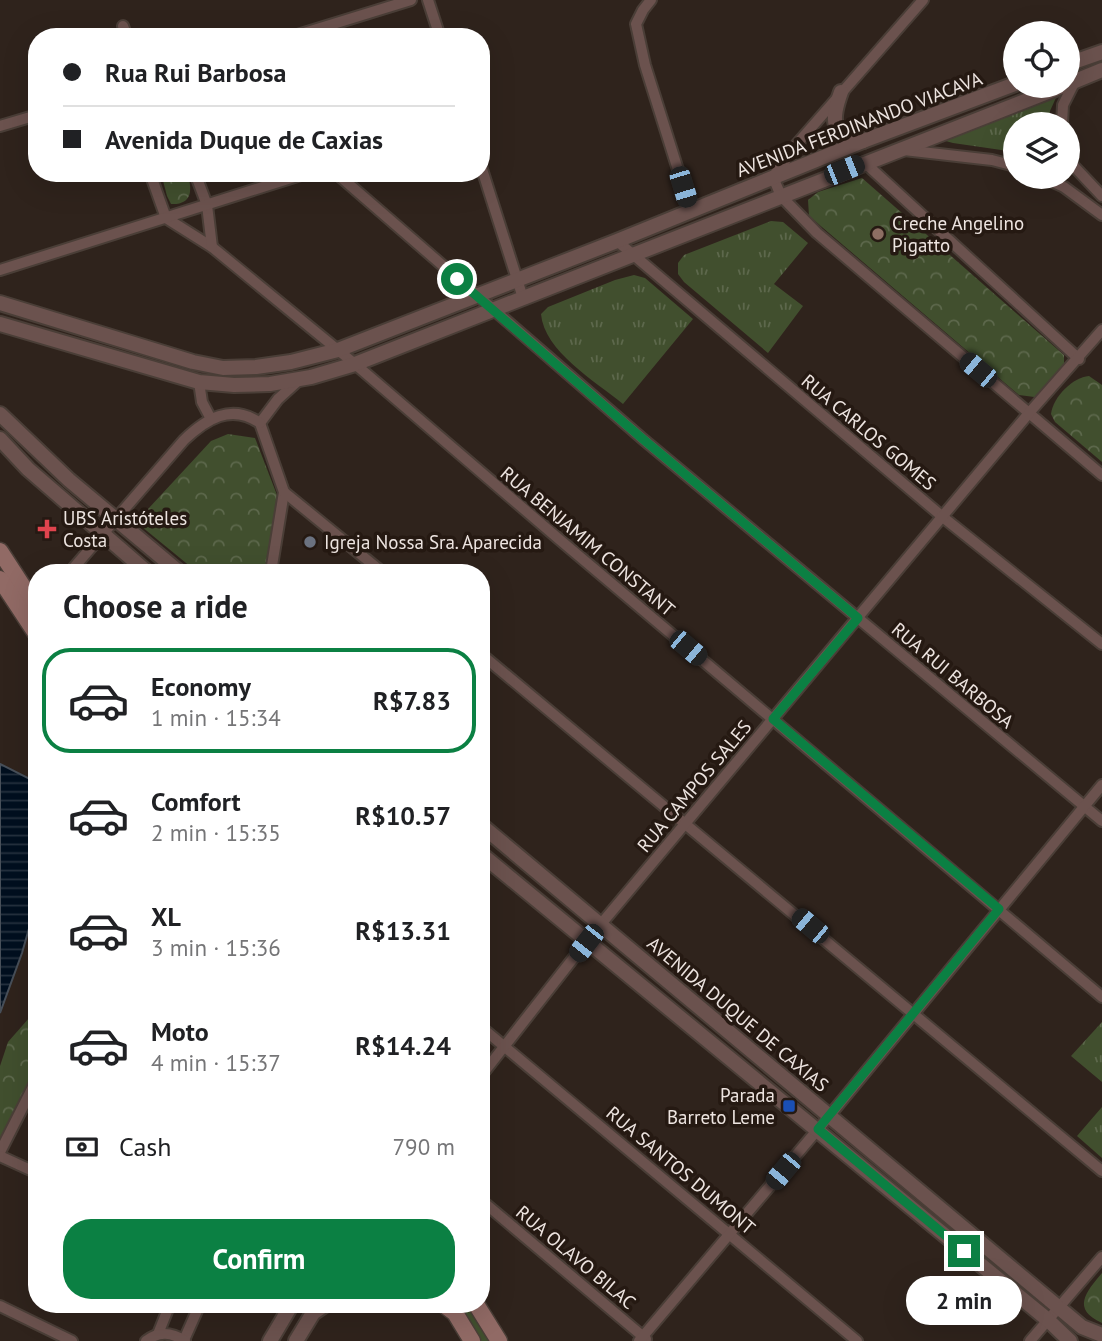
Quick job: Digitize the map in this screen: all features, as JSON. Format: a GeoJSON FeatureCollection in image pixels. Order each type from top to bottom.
{"type":"FeatureCollection","features":[{"type":"Feature","properties":{"kind":"main road"},"geometry":{"type":"LineString","coordinates":[[0,551],[28,594]]}},
{"type":"Feature","properties":{"kind":"main road"},"geometry":{"type":"LineString","coordinates":[[0,579],[28,621]]}},
{"type":"Feature","properties":{"kind":"main road"},"geometry":{"type":"LineString","coordinates":[[455,1313],[472,1341]]}},
{"type":"Feature","properties":{"kind":"main road"},"geometry":{"type":"LineString","coordinates":[[482,1313],[499,1341]]}},
{"type":"Feature","properties":{"kind":"street"},"geometry":{"type":"LineString","coordinates":[[320,28],[411,0]]}},
{"type":"Feature","properties":{"kind":"street"},"geometry":{"type":"LineString","coordinates":[[428,0],[437,28]]}},
{"type":"Feature","properties":{"kind":"street"},"geometry":{"type":"LineString","coordinates":[[651,0],[636,24],[645,65],[691,211]]}},
{"type":"Feature","properties":{"kind":"street"},"geometry":{"type":"LineString","coordinates":[[923,0],[796,145],[773,177],[781,196],[817,233],[1102,475]]}},
{"type":"Feature","properties":{"kind":"street"},"geometry":{"type":"LineString","coordinates":[[1080,60],[1102,52]]}},
{"type":"Feature","properties":{"kind":"street","name":"AVENIDA FERDINANDO VIACAVA"},"geometry":{"type":"LineString","coordinates":[[1080,79],[1102,70]]}},
{"type":"Feature","properties":{"kind":"street","name":"AVENIDA FERDINANDO VIACAVA"},"geometry":{"type":"LineString","coordinates":[[0,303],[193,362],[223,368],[291,362],[338,350],[863,141],[1003,88]]}},
{"type":"Feature","properties":{"kind":"street"},"geometry":{"type":"LineString","coordinates":[[841,92],[835,110],[835,125],[844,135],[863,141]]}},
{"type":"Feature","properties":{"kind":"street","name":"AVENIDA FERDINANDO VIACAVA"},"geometry":{"type":"LineString","coordinates":[[0,324],[199,382],[270,384],[300,379],[355,364],[1032,98]]}},
{"type":"Feature","properties":{"kind":"street"},"geometry":{"type":"LineString","coordinates":[[0,126],[28,118]]}},
{"type":"Feature","properties":{"kind":"street"},"geometry":{"type":"LineString","coordinates":[[898,149],[1003,163]]}},
{"type":"Feature","properties":{"kind":"street"},"geometry":{"type":"LineString","coordinates":[[864,162],[1079,359]]}},
{"type":"Feature","properties":{"kind":"street"},"geometry":{"type":"LineString","coordinates":[[1080,173],[1102,196]]}},
{"type":"Feature","properties":{"kind":"street"},"geometry":{"type":"LineString","coordinates":[[153,182],[166,218]]}},
{"type":"Feature","properties":{"kind":"street"},"geometry":{"type":"LineString","coordinates":[[198,182],[206,205],[212,247]]}},
{"type":"Feature","properties":{"kind":"street"},"geometry":{"type":"LineString","coordinates":[[0,270],[279,182]]}},
{"type":"Feature","properties":{"kind":"street","name":"RUA RUI BARBOSA"},"geometry":{"type":"LineString","coordinates":[[346,182],[634,431],[1102,821]]}},
{"type":"Feature","properties":{"kind":"street"},"geometry":{"type":"LineString","coordinates":[[486,182],[523,298]]}},
{"type":"Feature","properties":{"kind":"street"},"geometry":{"type":"LineString","coordinates":[[1067,189],[1102,215]]}},
{"type":"Feature","properties":{"kind":"street","name":"RUA BENJAMIM CONSTANT"},"geometry":{"type":"LineString","coordinates":[[166,218],[212,247],[355,364],[570,550],[1102,997]]}},
{"type":"Feature","properties":{"kind":"street","name":"RUA CARLOS GOMES"},"geometry":{"type":"LineString","coordinates":[[617,241],[944,518],[1102,644]]}},
{"type":"Feature","properties":{"kind":"street","name":"RUA CAMPOS SALES"},"geometry":{"type":"LineString","coordinates":[[490,1065],[586,943],[1102,330]]}},
{"type":"Feature","properties":{"kind":"street"},"geometry":{"type":"LineString","coordinates":[[260,423],[278,399],[300,379]]}},
{"type":"Feature","properties":{"kind":"street"},"geometry":{"type":"LineString","coordinates":[[199,382],[202,402],[211,419]]}},
{"type":"Feature","properties":{"kind":"street"},"geometry":{"type":"LineString","coordinates":[[77,564],[184,440],[204,422],[237,413],[252,417],[260,423],[284,492],[272,564]]}},
{"type":"Feature","properties":{"kind":"street"},"geometry":{"type":"LineString","coordinates":[[0,414],[69,480],[169,564]]}},
{"type":"Feature","properties":{"kind":"street"},"geometry":{"type":"LineString","coordinates":[[0,439],[28,469],[138,564]]}},
{"type":"Feature","properties":{"kind":"street"},"geometry":{"type":"LineString","coordinates":[[284,492],[372,564]]}},
{"type":"Feature","properties":{"kind":"street"},"geometry":{"type":"LineString","coordinates":[[490,661],[1102,1171]]}},
{"type":"Feature","properties":{"kind":"street"},"geometry":{"type":"LineString","coordinates":[[643,1340],[1102,785]]}},
{"type":"Feature","properties":{"kind":"street","name":"AVENIDA DUQUE DE CAXIAS"},"geometry":{"type":"LineString","coordinates":[[490,832],[1082,1327],[1102,1335]]}},
{"type":"Feature","properties":{"kind":"street","name":"AVENIDA DUQUE DE CAXIAS"},"geometry":{"type":"LineString","coordinates":[[490,862],[586,943],[818,1129],[1070,1341]]}},
{"type":"Feature","properties":{"kind":"street","name":"RUA SANTOS DUMONT"},"geometry":{"type":"LineString","coordinates":[[490,1034],[857,1341]]}},
{"type":"Feature","properties":{"kind":"street"},"geometry":{"type":"LineString","coordinates":[[28,1097],[0,1154],[28,1168]]}},
{"type":"Feature","properties":{"kind":"street","name":"RUA OLAVO BILAC"},"geometry":{"type":"LineString","coordinates":[[490,1208],[643,1340]]}},
{"type":"Feature","properties":{"kind":"street"},"geometry":{"type":"LineString","coordinates":[[1030,1341],[1102,1256]]}},
{"type":"Feature","properties":{"kind":"street"},"geometry":{"type":"LineString","coordinates":[[0,1306],[72,1341]]}},
{"type":"Feature","properties":{"kind":"street"},"geometry":{"type":"LineString","coordinates":[[158,1334],[166,1313]]}},
{"type":"Feature","properties":{"kind":"street"},"geometry":{"type":"LineString","coordinates":[[146,1341],[158,1334],[172,1334],[185,1340],[196,1313]]}},
{"type":"Feature","properties":{"kind":"street"},"geometry":{"type":"LineString","coordinates":[[270,1341],[287,1313]]}},
{"type":"Feature","properties":{"kind":"street"},"geometry":{"type":"LineString","coordinates":[[296,1341],[313,1313]]}},
{"type":"Feature","properties":{"kind":"green space"},"geometry":{"type":"Polygon","coordinates":[[[1042,98],[1056,98],[1050,112],[1009,112],[1042,98]]]}},
{"type":"Feature","properties":{"kind":"green space"},"geometry":{"type":"Polygon","coordinates":[[[1003,114],[1003,150],[942,140],[1003,114]]]}},
{"type":"Feature","properties":{"kind":"green space"},"geometry":{"type":"Polygon","coordinates":[[[862,178],[1064,355],[1064,370],[1042,398],[1019,395],[809,216],[808,200],[818,192],[862,178]]]}},
{"type":"Feature","properties":{"kind":"green space"},"geometry":{"type":"Polygon","coordinates":[[[163,182],[189,182],[189,195],[183,202],[171,204],[163,182]]]}},
{"type":"Feature","properties":{"kind":"green space"},"geometry":{"type":"Polygon","coordinates":[[[771,221],[783,222],[808,243],[774,284],[803,306],[768,353],[684,282],[678,274],[678,263],[684,255],[771,221]]]}},
{"type":"Feature","properties":{"kind":"green space"},"geometry":{"type":"Polygon","coordinates":[[[634,275],[645,278],[693,319],[623,404],[561,353],[544,328],[541,314],[548,307],[634,275]]]}},
{"type":"Feature","properties":{"kind":"green space"},"geometry":{"type":"Polygon","coordinates":[[[1089,376],[1102,385],[1102,462],[1055,422],[1051,414],[1065,389],[1077,380],[1089,376]]]}},
{"type":"Feature","properties":{"kind":"green space"},"geometry":{"type":"Polygon","coordinates":[[[228,434],[255,438],[277,495],[268,564],[187,564],[136,522],[211,441],[228,434]]]}},
{"type":"Feature","properties":{"kind":"green space"},"geometry":{"type":"Polygon","coordinates":[[[28,1019],[28,1094],[0,1141],[0,1066],[8,1042],[28,1019]]]}},
{"type":"Feature","properties":{"kind":"green space"},"geometry":{"type":"Polygon","coordinates":[[[1102,1022],[1102,1082],[1071,1056],[1102,1022]]]}},
{"type":"Feature","properties":{"kind":"green space"},"geometry":{"type":"Polygon","coordinates":[[[1102,1107],[1102,1158],[1077,1136],[1102,1107]]]}},
{"type":"Feature","properties":{"kind":"green space"},"geometry":{"type":"Polygon","coordinates":[[[1102,1273],[1102,1323],[1087,1312],[1084,1300],[1102,1273]]]}},
{"type":"Feature","properties":{"kind":"green space"},"geometry":{"type":"Polygon","coordinates":[[[455,1313],[475,1313],[492,1341],[478,1341],[455,1313]]]}},
{"type":"Feature","properties":{"kind":"water"},"geometry":{"type":"Polygon","coordinates":[[[0,764],[28,778],[28,932],[0,1013],[0,764]]]}},
{"type":"Feature","properties":{"kind":"place","name":"Creche Angelino Pigatto"},"geometry":{"type":"Point","coordinates":[878,234]}},
{"type":"Feature","properties":{"kind":"place","name":"UBS Aristóteles Costa"},"geometry":{"type":"Point","coordinates":[47,529]}},
{"type":"Feature","properties":{"kind":"place","name":"Igreja Nossa Sra. Aparecida"},"geometry":{"type":"Point","coordinates":[310,542]}},
{"type":"Feature","properties":{"kind":"place","name":"Parada Barreto Leme"},"geometry":{"type":"Point","coordinates":[789,1106]}},
{"type":"Feature","properties":{"kind":"route"},"geometry":{"type":"LineString","coordinates":[[457,279],[644,440],[858,618],[773,719],[999,909],[818,1129],[964,1251]]}}]}
